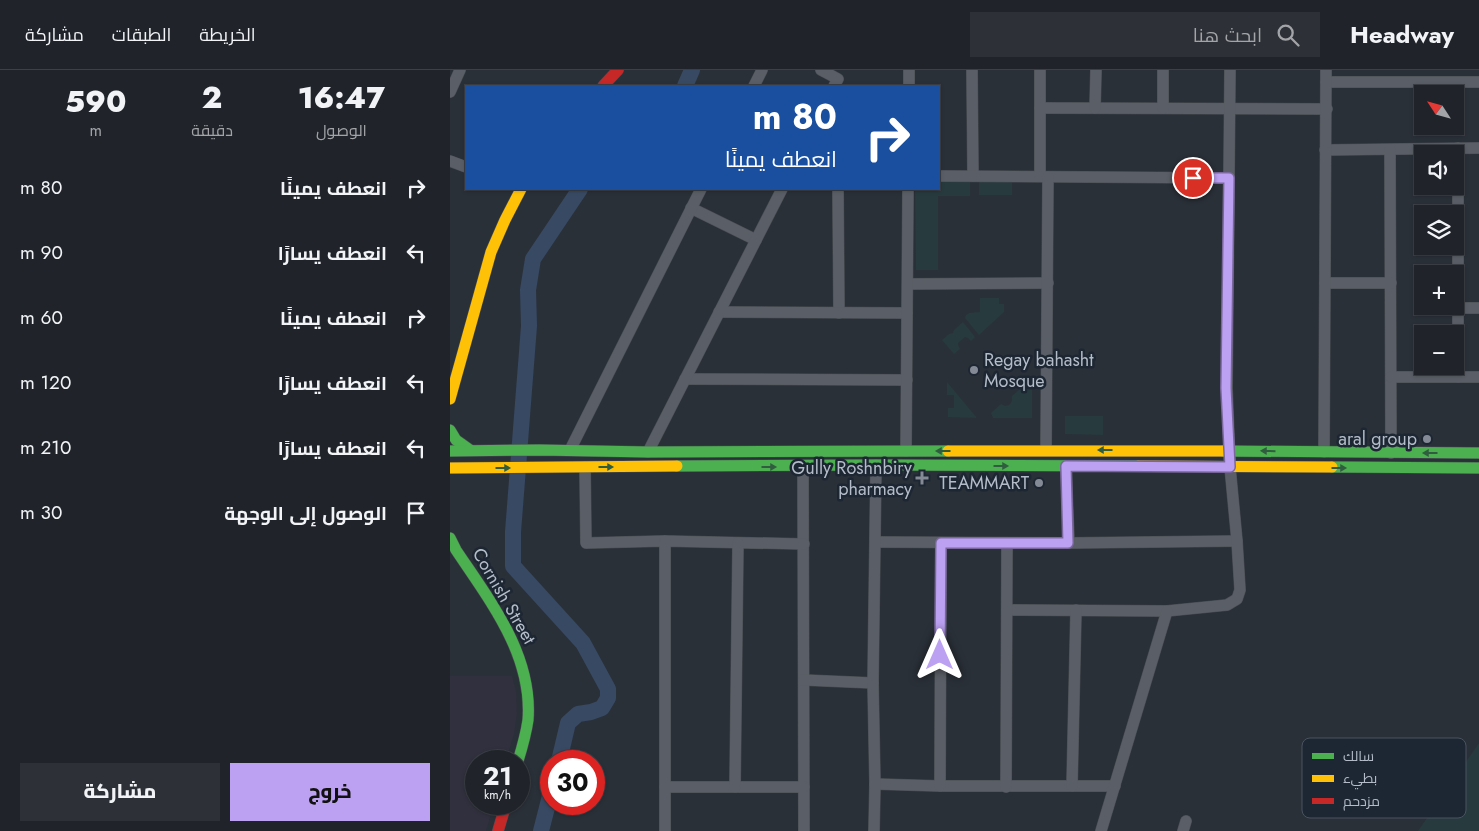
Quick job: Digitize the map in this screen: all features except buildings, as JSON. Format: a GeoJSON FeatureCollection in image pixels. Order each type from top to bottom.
{"type":"FeatureCollection","features":[{"type":"Feature","properties":{"kind":"main road"},"geometry":{"type":"LineString","coordinates":[[604,85],[618,70]]}},
{"type":"Feature","properties":{"kind":"main road"},"geometry":{"type":"LineString","coordinates":[[450,399],[492,252],[505,220],[520,190]]}},
{"type":"Feature","properties":{"kind":"main road"},"geometry":{"type":"LineString","coordinates":[[450,430],[456,440],[470,450]]}},
{"type":"Feature","properties":{"kind":"main road"},"geometry":{"type":"LineString","coordinates":[[450,450],[648,452],[1046,450],[1479,453]]}},
{"type":"Feature","properties":{"kind":"main road"},"geometry":{"type":"LineString","coordinates":[[561,467],[570,450]]}},
{"type":"Feature","properties":{"kind":"main road"},"geometry":{"type":"LineString","coordinates":[[450,468],[876,465],[1479,468]]}},
{"type":"Feature","properties":{"kind":"main road","name":"Cornish Street"},"geometry":{"type":"LineString","coordinates":[[450,538],[501,620],[522,662],[528,696],[528,713],[521,750]]}},
{"type":"Feature","properties":{"kind":"main road"},"geometry":{"type":"LineString","coordinates":[[498,831],[503,815]]}},
{"type":"Feature","properties":{"kind":"street"},"geometry":{"type":"LineString","coordinates":[[450,92],[460,70]]}},
{"type":"Feature","properties":{"kind":"street"},"geometry":{"type":"LineString","coordinates":[[754,85],[762,70]]}},
{"type":"Feature","properties":{"kind":"street"},"geometry":{"type":"LineString","coordinates":[[821,70],[837,80]]}},
{"type":"Feature","properties":{"kind":"street"},"geometry":{"type":"LineString","coordinates":[[909,70],[909,85]]}},
{"type":"Feature","properties":{"kind":"street"},"geometry":{"type":"LineString","coordinates":[[972,70],[973,176]]}},
{"type":"Feature","properties":{"kind":"street"},"geometry":{"type":"LineString","coordinates":[[1040,70],[1048,283],[1046,450]]}},
{"type":"Feature","properties":{"kind":"street"},"geometry":{"type":"LineString","coordinates":[[1095,108],[1096,70]]}},
{"type":"Feature","properties":{"kind":"street"},"geometry":{"type":"LineString","coordinates":[[1163,70],[1163,108]]}},
{"type":"Feature","properties":{"kind":"street"},"geometry":{"type":"LineString","coordinates":[[1007,610],[1167,611],[1227,605],[1237,599],[1240,590],[1226,388],[1230,70]]}},
{"type":"Feature","properties":{"kind":"street"},"geometry":{"type":"LineString","coordinates":[[1324,452],[1326,70]]}},
{"type":"Feature","properties":{"kind":"street"},"geometry":{"type":"LineString","coordinates":[[1326,82],[1479,82]]}},
{"type":"Feature","properties":{"kind":"street"},"geometry":{"type":"LineString","coordinates":[[1040,108],[1327,109]]}},
{"type":"Feature","properties":{"kind":"street"},"geometry":{"type":"LineString","coordinates":[[1464,148],[1479,148]]}},
{"type":"Feature","properties":{"kind":"street"},"geometry":{"type":"LineString","coordinates":[[1325,150],[1414,149]]}},
{"type":"Feature","properties":{"kind":"street"},"geometry":{"type":"LineString","coordinates":[[1390,150],[1391,453]]}},
{"type":"Feature","properties":{"kind":"street"},"geometry":{"type":"LineString","coordinates":[[450,161],[465,167]]}},
{"type":"Feature","properties":{"kind":"street"},"geometry":{"type":"LineString","coordinates":[[940,176],[1229,178]]}},
{"type":"Feature","properties":{"kind":"street"},"geometry":{"type":"LineString","coordinates":[[570,450],[701,190]]}},
{"type":"Feature","properties":{"kind":"street"},"geometry":{"type":"LineString","coordinates":[[648,452],[781,190]]}},
{"type":"Feature","properties":{"kind":"street"},"geometry":{"type":"LineString","coordinates":[[838,190],[839,313]]}},
{"type":"Feature","properties":{"kind":"street"},"geometry":{"type":"LineString","coordinates":[[906,451],[908,190]]}},
{"type":"Feature","properties":{"kind":"street"},"geometry":{"type":"LineString","coordinates":[[1458,195],[1458,265]]}},
{"type":"Feature","properties":{"kind":"street"},"geometry":{"type":"LineString","coordinates":[[692,208],[756,240]]}},
{"type":"Feature","properties":{"kind":"street"},"geometry":{"type":"LineString","coordinates":[[1325,282],[1390,283]]}},
{"type":"Feature","properties":{"kind":"street"},"geometry":{"type":"LineString","coordinates":[[908,284],[1048,283]]}},
{"type":"Feature","properties":{"kind":"street"},"geometry":{"type":"LineString","coordinates":[[1464,308],[1479,308]]}},
{"type":"Feature","properties":{"kind":"street"},"geometry":{"type":"LineString","coordinates":[[719,312],[907,313]]}},
{"type":"Feature","properties":{"kind":"street"},"geometry":{"type":"LineString","coordinates":[[1458,315],[1458,377]]}},
{"type":"Feature","properties":{"kind":"street"},"geometry":{"type":"LineString","coordinates":[[1391,377],[1479,377]]}},
{"type":"Feature","properties":{"kind":"street"},"geometry":{"type":"LineString","coordinates":[[685,379],[907,380]]}},
{"type":"Feature","properties":{"kind":"street"},"geometry":{"type":"LineString","coordinates":[[874,831],[873,684],[876,465]]}},
{"type":"Feature","properties":{"kind":"street"},"geometry":{"type":"LineString","coordinates":[[803,466],[804,831]]}},
{"type":"Feature","properties":{"kind":"street"},"geometry":{"type":"LineString","coordinates":[[1066,466],[1068,543]]}},
{"type":"Feature","properties":{"kind":"street"},"geometry":{"type":"LineString","coordinates":[[585,467],[586,542],[665,541],[804,544]]}},
{"type":"Feature","properties":{"kind":"street"},"geometry":{"type":"LineString","coordinates":[[665,541],[665,831]]}},
{"type":"Feature","properties":{"kind":"street"},"geometry":{"type":"LineString","coordinates":[[876,542],[1068,543],[1237,541]]}},
{"type":"Feature","properties":{"kind":"street"},"geometry":{"type":"LineString","coordinates":[[735,787],[738,543]]}},
{"type":"Feature","properties":{"kind":"street"},"geometry":{"type":"LineString","coordinates":[[940,786],[941,543]]}},
{"type":"Feature","properties":{"kind":"street"},"geometry":{"type":"LineString","coordinates":[[1006,787],[1007,543]]}},
{"type":"Feature","properties":{"kind":"street"},"geometry":{"type":"LineString","coordinates":[[1072,786],[1076,610]]}},
{"type":"Feature","properties":{"kind":"street"},"geometry":{"type":"LineString","coordinates":[[1101,831],[1167,611]]}},
{"type":"Feature","properties":{"kind":"street"},"geometry":{"type":"LineString","coordinates":[[804,680],[873,684]]}},
{"type":"Feature","properties":{"kind":"street"},"geometry":{"type":"LineString","coordinates":[[875,784],[1006,787],[1115,786]]}},
{"type":"Feature","properties":{"kind":"street"},"geometry":{"type":"LineString","coordinates":[[665,787],[804,787]]}},
{"type":"Feature","properties":{"kind":"shaded area"},"geometry":{"type":"Polygon","coordinates":[[[450,676],[512,676],[516,691],[517,713],[509,750],[465,750],[465,815],[491,815],[486,831],[450,831],[450,676]]]}},
{"type":"Feature","properties":{"kind":"green space"},"geometry":{"type":"Polygon","coordinates":[[[940,181],[970,181],[970,196],[938,196],[938,270],[916,270],[915,190],[940,190],[940,181]]]}},
{"type":"Feature","properties":{"kind":"green space"},"geometry":{"type":"Polygon","coordinates":[[[979,181],[1012,181],[1012,195],[979,195],[979,181]]]}},
{"type":"Feature","properties":{"kind":"green space"},"geometry":{"type":"Polygon","coordinates":[[[980,298],[999,298],[999,304],[1004,304],[1004,312],[979,335],[965,318],[969,313],[980,312],[980,298]]]}},
{"type":"Feature","properties":{"kind":"green space"},"geometry":{"type":"Polygon","coordinates":[[[963,322],[975,337],[971,341],[965,337],[958,343],[960,349],[954,354],[942,340],[953,333],[963,322]]]}},
{"type":"Feature","properties":{"kind":"green space"},"geometry":{"type":"Polygon","coordinates":[[[1032,380],[1032,418],[993,418],[991,413],[1001,404],[1009,405],[1012,401],[1012,396],[1032,380]]]}},
{"type":"Feature","properties":{"kind":"green space"},"geometry":{"type":"Polygon","coordinates":[[[947,382],[977,418],[948,417],[948,408],[954,408],[954,395],[947,395],[947,382]]]}},
{"type":"Feature","properties":{"kind":"green space"},"geometry":{"type":"Polygon","coordinates":[[[1065,416],[1103,416],[1103,435],[1065,434],[1065,416]]]}},
{"type":"Feature","properties":{"kind":"green space"},"geometry":{"type":"Polygon","coordinates":[[[1479,743],[1479,831],[1418,831],[1427,818],[1466,818],[1466,762],[1479,743]]]}},
{"type":"Feature","properties":{"kind":"waterway"},"geometry":{"type":"LineString","coordinates":[[685,85],[692,70]]}},
{"type":"Feature","properties":{"kind":"waterway"},"geometry":{"type":"LineString","coordinates":[[562,750],[568,723],[578,714],[602,708],[608,698],[608,689],[583,643],[513,566],[513,532],[529,326],[528,290],[533,259],[579,190]]}},
{"type":"Feature","properties":{"kind":"waterway"},"geometry":{"type":"LineString","coordinates":[[541,831],[545,815]]}},
{"type":"Feature","properties":{"kind":"traffic: fast"},"geometry":{"type":"LineString","coordinates":[[450,430],[456,440],[470,450]]}},
{"type":"Feature","properties":{"kind":"traffic: fast"},"geometry":{"type":"LineString","coordinates":[[450,451],[948,451]]}},
{"type":"Feature","properties":{"kind":"traffic: fast"},"geometry":{"type":"LineString","coordinates":[[1223,451],[1479,453]]}},
{"type":"Feature","properties":{"kind":"traffic: fast"},"geometry":{"type":"LineString","coordinates":[[677,466],[1138,466]]}},
{"type":"Feature","properties":{"kind":"traffic: fast"},"geometry":{"type":"LineString","coordinates":[[1332,467],[1479,468]]}},
{"type":"Feature","properties":{"kind":"traffic: fast"},"geometry":{"type":"LineString","coordinates":[[450,538],[507,630],[524,673],[528,696],[528,720],[521,750]]}},
{"type":"Feature","properties":{"kind":"traffic: slow"},"geometry":{"type":"LineString","coordinates":[[450,399],[491,252],[520,190]]}},
{"type":"Feature","properties":{"kind":"traffic: slow"},"geometry":{"type":"LineString","coordinates":[[948,451],[1223,451]]}},
{"type":"Feature","properties":{"kind":"traffic: slow"},"geometry":{"type":"LineString","coordinates":[[450,468],[677,466]]}},
{"type":"Feature","properties":{"kind":"traffic: slow"},"geometry":{"type":"LineString","coordinates":[[1138,466],[1332,467]]}},
{"type":"Feature","properties":{"kind":"traffic: jam"},"geometry":{"type":"LineString","coordinates":[[604,85],[618,70]]}},
{"type":"Feature","properties":{"kind":"traffic: jam"},"geometry":{"type":"LineString","coordinates":[[498,831],[503,815]]}},
{"type":"Feature","properties":{"kind":"place","name":"Regay bahasht Mosque"},"geometry":{"type":"Point","coordinates":[974,370]}},
{"type":"Feature","properties":{"kind":"place","name":"aral group"},"geometry":{"type":"Point","coordinates":[1427,439]}},
{"type":"Feature","properties":{"kind":"place","name":"Gully Roshnbiry pharmacy"},"geometry":{"type":"Point","coordinates":[922,478]}},
{"type":"Feature","properties":{"kind":"place","name":"TEAMMART"},"geometry":{"type":"Point","coordinates":[1039,483]}},
{"type":"Feature","properties":{"kind":"route"},"geometry":{"type":"LineString","coordinates":[[940,655],[941,543],[1068,543],[1066,466],[1230,467],[1226,388],[1229,178],[1193,178]]}}]}
